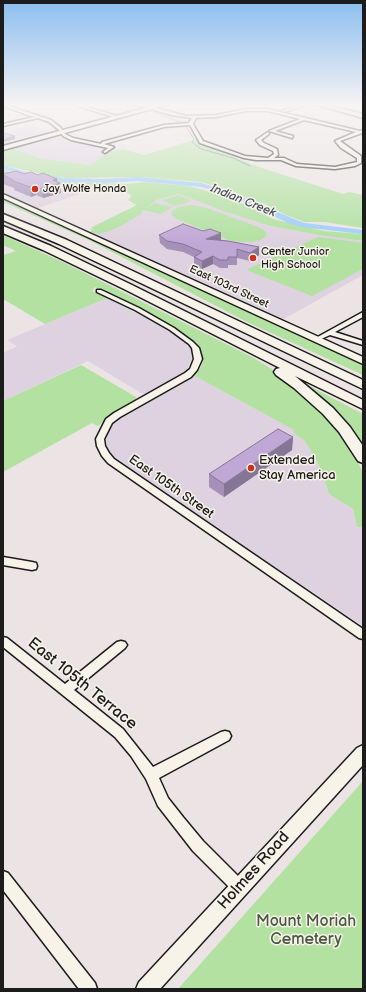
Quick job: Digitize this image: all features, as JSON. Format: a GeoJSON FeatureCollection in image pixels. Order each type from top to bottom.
{"type":"FeatureCollection","features":[{"type":"Feature","properties":{"kind":"highway"},"geometry":{"type":"LineString","coordinates":[[3,210],[53,232],[63,242]]}},
{"type":"Feature","properties":{"kind":"highway"},"geometry":{"type":"LineString","coordinates":[[3,217],[63,242],[359,382]]}},
{"type":"Feature","properties":{"kind":"highway"},"geometry":{"type":"LineString","coordinates":[[3,229],[62,254],[363,405]]}},
{"type":"Feature","properties":{"kind":"highway"},"geometry":{"type":"LineString","coordinates":[[254,349],[261,359],[294,381],[328,411],[345,430],[363,458]]}},
{"type":"Feature","properties":{"kind":"street"},"geometry":{"type":"LineString","coordinates":[[224,150],[249,158],[282,159],[296,165],[335,168],[346,167],[358,163],[359,158],[348,150]]}},
{"type":"Feature","properties":{"kind":"street"},"geometry":{"type":"LineString","coordinates":[[270,158],[276,155],[275,150]]}},
{"type":"Feature","properties":{"kind":"street","name":"East 103rd Street"},"geometry":{"type":"LineString","coordinates":[[3,196],[363,361]]}},
{"type":"Feature","properties":{"kind":"street","name":"East 105th Street"},"geometry":{"type":"LineString","coordinates":[[99,292],[137,309],[188,340],[195,348],[197,353],[196,364],[193,370],[109,421],[100,439],[101,446],[105,454],[111,461],[363,635]]}},
{"type":"Feature","properties":{"kind":"street"},"geometry":{"type":"LineString","coordinates":[[317,339],[331,333],[363,314]]}},
{"type":"Feature","properties":{"kind":"street"},"geometry":{"type":"LineString","coordinates":[[331,333],[363,343]]}},
{"type":"Feature","properties":{"kind":"street"},"geometry":{"type":"LineString","coordinates":[[3,561],[32,566]]}},
{"type":"Feature","properties":{"kind":"street","name":"East 105th Terrace"},"geometry":{"type":"LineString","coordinates":[[3,641],[119,733],[136,752],[151,775],[163,802],[178,822],[198,846],[239,887]]}},
{"type":"Feature","properties":{"kind":"street"},"geometry":{"type":"LineString","coordinates":[[66,690],[121,645]]}},
{"type":"Feature","properties":{"kind":"street"},"geometry":{"type":"LineString","coordinates":[[151,775],[225,736]]}},
{"type":"Feature","properties":{"kind":"street","name":"Holmes Road"},"geometry":{"type":"LineString","coordinates":[[146,989],[363,753]]}},
{"type":"Feature","properties":{"kind":"street"},"geometry":{"type":"LineString","coordinates":[[3,878],[89,989]]}},
{"type":"Feature","properties":{"kind":"shaded area"},"geometry":{"type":"Polygon","coordinates":[[[18,150],[118,150],[109,152],[91,165],[40,158],[18,150]]]}},
{"type":"Feature","properties":{"kind":"shaded area"},"geometry":{"type":"Polygon","coordinates":[[[3,174],[31,180],[61,184],[89,185],[98,188],[35,209],[3,194],[3,174]]]}},
{"type":"Feature","properties":{"kind":"shaded area","name":"Center Junior High School"},"geometry":{"type":"Polygon","coordinates":[[[179,194],[226,212],[270,226],[363,241],[363,275],[280,321],[86,233],[91,232],[99,234],[143,210],[157,200],[179,194]]]}},
{"type":"Feature","properties":{"kind":"shaded area"},"geometry":{"type":"Polygon","coordinates":[[[107,298],[167,329],[182,340],[191,349],[192,359],[187,369],[177,378],[147,394],[141,393],[88,361],[3,401],[3,363],[5,362],[3,360],[3,353],[17,346],[7,340],[107,298]]]}},
{"type":"Feature","properties":{"kind":"shaded area"},"geometry":{"type":"Polygon","coordinates":[[[193,375],[294,430],[294,433],[305,441],[321,469],[329,494],[353,509],[357,527],[363,527],[363,626],[116,460],[108,451],[106,440],[109,430],[115,421],[123,414],[193,375]]]}},
{"type":"Feature","properties":{"kind":"green space"},"geometry":{"type":"Polygon","coordinates":[[[5,150],[18,150],[40,158],[90,165],[109,152],[117,150],[128,150],[144,155],[160,150],[217,150],[256,166],[343,194],[349,192],[363,195],[363,228],[325,222],[305,222],[286,215],[265,204],[253,201],[229,189],[200,182],[142,177],[54,177],[3,165],[3,151],[5,150]]]}},
{"type":"Feature","properties":{"kind":"green space"},"geometry":{"type":"Polygon","coordinates":[[[3,170],[39,179],[66,182],[128,184],[146,182],[189,186],[231,198],[273,219],[324,231],[363,234],[363,241],[270,226],[226,212],[179,194],[157,200],[145,209],[155,203],[173,207],[161,214],[143,210],[141,214],[126,223],[110,231],[99,234],[91,232],[92,227],[137,205],[128,200],[131,197],[130,194],[121,191],[125,187],[107,185],[98,188],[89,185],[61,184],[31,180],[3,174],[3,170]]]}},
{"type":"Feature","properties":{"kind":"green space"},"geometry":{"type":"Polygon","coordinates":[[[179,195],[192,201],[175,206],[162,200],[179,195]]]}},
{"type":"Feature","properties":{"kind":"green space"},"geometry":{"type":"Polygon","coordinates":[[[3,198],[363,363],[363,375],[247,322],[89,240],[3,202],[3,198]]]}},
{"type":"Feature","properties":{"kind":"green space"},"geometry":{"type":"Polygon","coordinates":[[[193,205],[207,208],[261,228],[266,232],[266,236],[261,240],[252,242],[231,241],[177,219],[171,214],[173,210],[178,207],[193,205]]]}},
{"type":"Feature","properties":{"kind":"green space"},"geometry":{"type":"Polygon","coordinates":[[[3,235],[67,264],[252,357],[277,372],[302,391],[349,443],[363,473],[363,527],[357,527],[353,509],[329,494],[321,469],[305,441],[294,433],[294,430],[193,375],[201,367],[203,360],[200,347],[182,332],[149,313],[95,287],[92,291],[107,298],[45,324],[3,299],[3,255],[16,251],[3,245],[3,235]]]}},
{"type":"Feature","properties":{"kind":"green space"},"geometry":{"type":"Polygon","coordinates":[[[318,237],[363,243],[363,269],[312,296],[249,271],[248,269],[318,237]]]}},
{"type":"Feature","properties":{"kind":"green space"},"geometry":{"type":"Polygon","coordinates":[[[81,365],[136,397],[136,400],[112,414],[98,426],[92,423],[3,472],[3,401],[81,365]]]}},
{"type":"Feature","properties":{"kind":"green space"},"geometry":{"type":"Polygon","coordinates":[[[296,379],[363,414],[363,448],[296,379]]]}},
{"type":"Feature","properties":{"kind":"green space","name":"Mount Moriah Cemetery"},"geometry":{"type":"Polygon","coordinates":[[[363,781],[363,989],[178,989],[363,781]]]}},
{"type":"Feature","properties":{"kind":"building"},"geometry":{"type":"Polygon","coordinates":[[[16,171],[24,174],[31,172],[38,175],[43,173],[57,179],[53,180],[60,183],[42,189],[35,186],[30,187],[13,181],[3,175],[16,171]]]}},
{"type":"Feature","properties":{"kind":"building"},"geometry":{"type":"Polygon","coordinates":[[[183,224],[203,231],[210,229],[221,233],[206,239],[228,241],[259,247],[250,253],[237,249],[237,257],[228,257],[228,260],[220,260],[213,256],[202,261],[194,257],[202,252],[183,244],[167,241],[159,235],[183,224]]]}},
{"type":"Feature","properties":{"kind":"building"},"geometry":{"type":"Polygon","coordinates":[[[278,429],[293,437],[224,484],[209,474],[278,429]]]}},
{"type":"Feature","properties":{"kind":"waterway"},"geometry":{"type":"LineString","coordinates":[[206,150],[233,158],[250,166]]}},
{"type":"Feature","properties":{"kind":"waterway","name":"Indian Creek"},"geometry":{"type":"LineString","coordinates":[[3,167],[32,176],[64,180],[103,181],[139,179],[201,185],[224,191],[291,221],[304,225],[363,232]]}},
{"type":"Feature","properties":{"kind":"place","name":"Jay Wolfe Honda"},"geometry":{"type":"Point","coordinates":[35,189]}},
{"type":"Feature","properties":{"kind":"place","name":"Center Junior High School"},"geometry":{"type":"Point","coordinates":[253,258]}},
{"type":"Feature","properties":{"kind":"place","name":"Extended Stay America"},"geometry":{"type":"Point","coordinates":[251,468]}}]}
